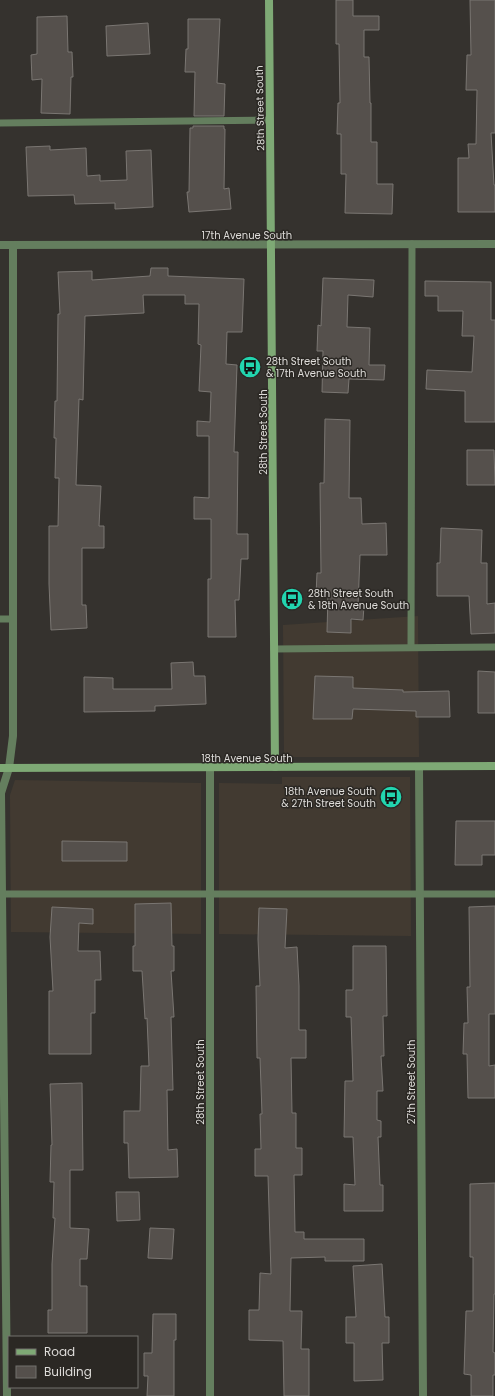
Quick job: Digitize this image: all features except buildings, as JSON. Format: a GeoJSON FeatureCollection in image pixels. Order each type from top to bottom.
{"type":"FeatureCollection","features":[{"type":"Feature","properties":{"kind":"street","name":"28th Street South"},"geometry":{"type":"LineString","coordinates":[[269,0],[275,767]]}},
{"type":"Feature","properties":{"kind":"street","name":"17th Avenue South"},"geometry":{"type":"LineString","coordinates":[[0,245],[495,244]]}},
{"type":"Feature","properties":{"kind":"street"},"geometry":{"type":"LineString","coordinates":[[7,1396],[1,793],[9,768],[13,736],[13,245]]}},
{"type":"Feature","properties":{"kind":"street","name":"18th Avenue South"},"geometry":{"type":"LineString","coordinates":[[0,768],[495,766]]}},
{"type":"Feature","properties":{"kind":"street","name":"27th Street South"},"geometry":{"type":"LineString","coordinates":[[420,767],[423,1396]]}},
{"type":"Feature","properties":{"kind":"street","name":"28th Street South"},"geometry":{"type":"LineString","coordinates":[[210,768],[210,1396]]}},
{"type":"Feature","properties":{"kind":"lane"},"geometry":{"type":"LineString","coordinates":[[0,123],[270,120]]}},
{"type":"Feature","properties":{"kind":"lane"},"geometry":{"type":"LineString","coordinates":[[411,647],[412,244]]}},
{"type":"Feature","properties":{"kind":"lane"},"geometry":{"type":"LineString","coordinates":[[0,619],[13,619]]}},
{"type":"Feature","properties":{"kind":"lane"},"geometry":{"type":"LineString","coordinates":[[274,648],[495,647]]}},
{"type":"Feature","properties":{"kind":"lane"},"geometry":{"type":"LineString","coordinates":[[1,894],[495,894]]}},
{"type":"Feature","properties":{"kind":"shaded area"},"geometry":{"type":"Polygon","coordinates":[[[418,616],[419,757],[284,757],[283,625],[418,616]]]}},
{"type":"Feature","properties":{"kind":"shaded area"},"geometry":{"type":"Polygon","coordinates":[[[282,777],[410,777],[411,936],[219,934],[219,783],[282,784],[282,777]]]}},
{"type":"Feature","properties":{"kind":"shaded area"},"geometry":{"type":"Polygon","coordinates":[[[15,780],[201,783],[201,934],[11,932],[10,795],[15,780]]]}},
{"type":"Feature","properties":{"kind":"place","name":"28th Street South & 17th Avenue South"},"geometry":{"type":"Point","coordinates":[250,367]}},
{"type":"Feature","properties":{"kind":"place","name":"28th Street South & 18th Avenue South"},"geometry":{"type":"Point","coordinates":[292,599]}},
{"type":"Feature","properties":{"kind":"place","name":"18th Avenue South & 27th Street South"},"geometry":{"type":"Point","coordinates":[391,797]}}]}
